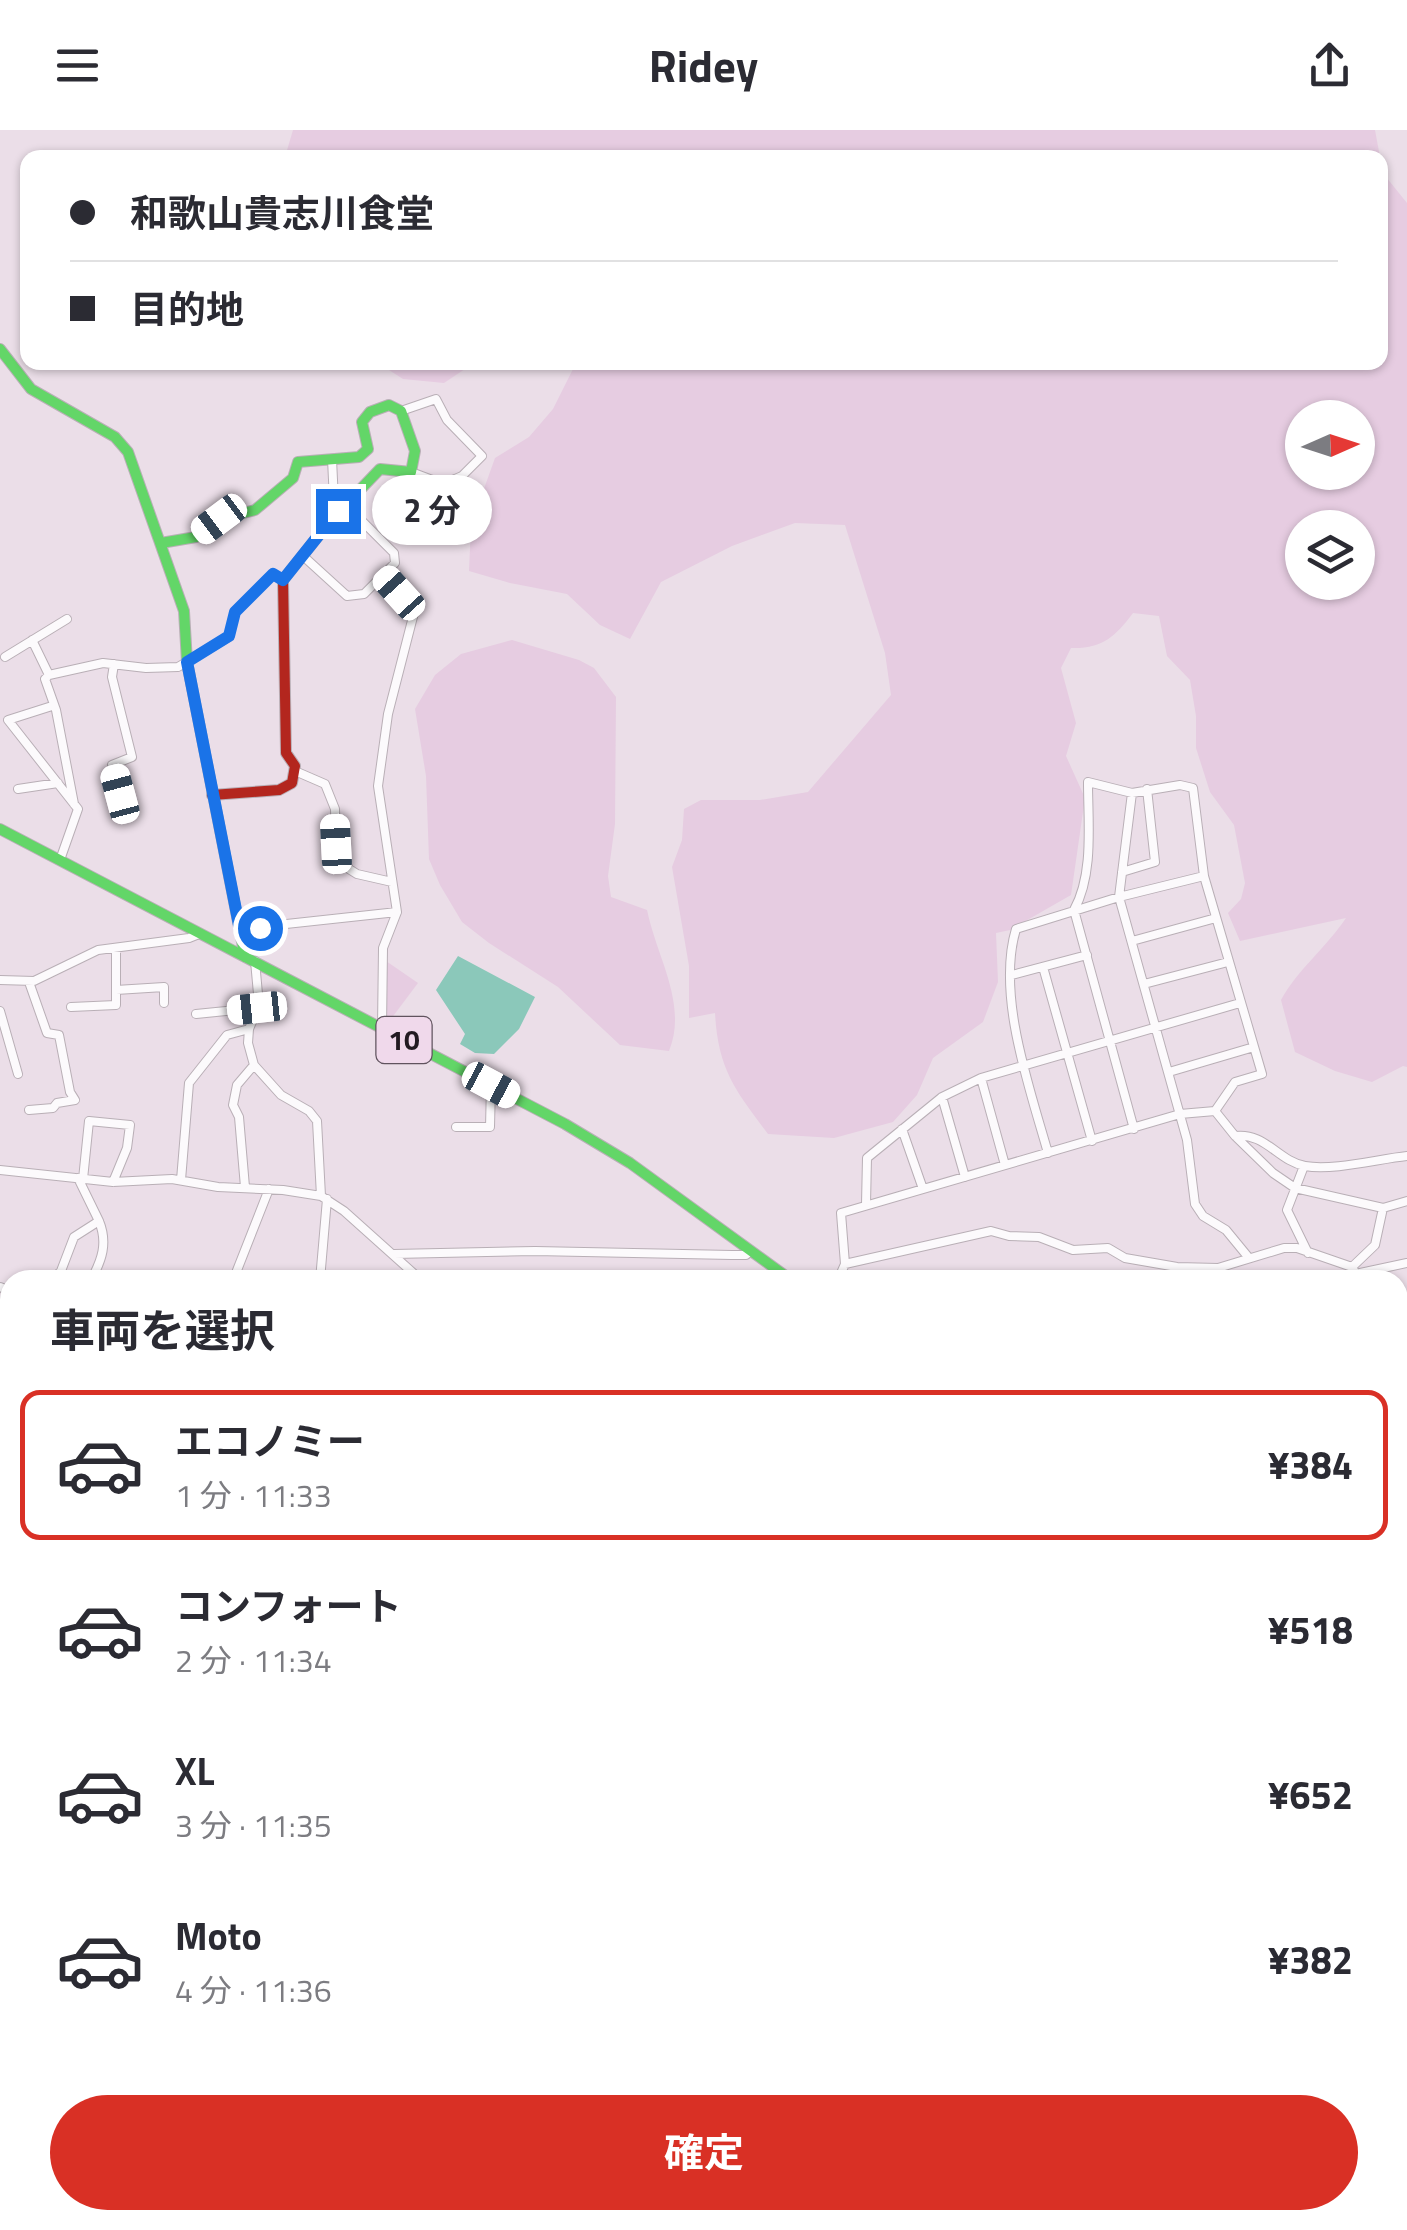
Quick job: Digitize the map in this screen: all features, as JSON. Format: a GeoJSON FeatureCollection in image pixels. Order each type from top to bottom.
{"type":"FeatureCollection","features":[{"type":"Feature","properties":{"kind":"street"},"geometry":{"type":"LineString","coordinates":[[0,349],[30,389],[121,442],[161,543],[184,612],[187,662],[212,795],[240,930],[250,959],[257,1008],[248,1043],[254,1065],[280,1095],[310,1111],[317,1121],[324,1197],[320,1270]]}},
{"type":"Feature","properties":{"kind":"street"},"geometry":{"type":"LineString","coordinates":[[161,543],[196,536],[219,519],[256,510],[293,478],[298,462],[359,457],[368,449],[362,422],[370,412],[388,405],[401,410],[436,399],[446,420],[482,456],[462,476],[443,484],[411,472],[380,469],[341,507],[283,580],[286,753],[295,771],[324,784],[335,808],[336,844],[348,869],[392,882]]}},
{"type":"Feature","properties":{"kind":"street"},"geometry":{"type":"LineString","coordinates":[[401,410],[415,451],[411,472]]}},
{"type":"Feature","properties":{"kind":"street"},"geometry":{"type":"LineString","coordinates":[[302,555],[347,596],[364,594],[395,562],[394,553],[334,501],[332,459]]}},
{"type":"Feature","properties":{"kind":"street"},"geometry":{"type":"LineString","coordinates":[[74,804],[46,679],[49,675],[103,663],[178,668],[229,636],[235,612],[273,574],[283,580]]}},
{"type":"Feature","properties":{"kind":"street"},"geometry":{"type":"LineString","coordinates":[[382,1028],[381,963],[397,912],[378,786],[388,714],[416,605],[411,593],[399,593],[383,576]]}},
{"type":"Feature","properties":{"kind":"street"},"geometry":{"type":"LineString","coordinates":[[5,656],[67,619]]}},
{"type":"Feature","properties":{"kind":"street"},"geometry":{"type":"LineString","coordinates":[[32,640],[49,675]]}},
{"type":"Feature","properties":{"kind":"street"},"geometry":{"type":"LineString","coordinates":[[114,664],[112,677],[132,757],[112,765],[120,794]]}},
{"type":"Feature","properties":{"kind":"street"},"geometry":{"type":"LineString","coordinates":[[52,706],[8,720],[78,809],[60,860]]}},
{"type":"Feature","properties":{"kind":"street"},"geometry":{"type":"LineString","coordinates":[[212,795],[286,788],[295,771]]}},
{"type":"Feature","properties":{"kind":"street"},"geometry":{"type":"LineString","coordinates":[[1134,1129],[1074,910],[1083,895],[1088,782],[1132,793],[1192,788],[1204,876],[1262,1074],[1235,1082],[1215,1111]]}},
{"type":"Feature","properties":{"kind":"street"},"geometry":{"type":"LineString","coordinates":[[18,789],[58,784]]}},
{"type":"Feature","properties":{"kind":"street"},"geometry":{"type":"LineString","coordinates":[[1122,872],[1155,862],[1147,789]]}},
{"type":"Feature","properties":{"kind":"street"},"geometry":{"type":"LineString","coordinates":[[1132,793],[1119,897],[1187,1140],[1195,1204],[1203,1216],[1226,1230],[1249,1258]]}},
{"type":"Feature","properties":{"kind":"street","name":"10"},"geometry":{"type":"LineString","coordinates":[[0,829],[491,1085],[630,1163],[777,1270]]}},
{"type":"Feature","properties":{"kind":"street"},"geometry":{"type":"LineString","coordinates":[[1048,1154],[1012,1012],[1011,944],[1016,929],[1204,876]]}},
{"type":"Feature","properties":{"kind":"street"},"geometry":{"type":"LineString","coordinates":[[240,930],[397,912]]}},
{"type":"Feature","properties":{"kind":"street"},"geometry":{"type":"LineString","coordinates":[[1132,941],[1216,918]]}},
{"type":"Feature","properties":{"kind":"street"},"geometry":{"type":"LineString","coordinates":[[0,980],[29,982],[98,950],[199,934]]}},
{"type":"Feature","properties":{"kind":"street"},"geometry":{"type":"LineString","coordinates":[[72,1008],[116,1004],[116,948]]}},
{"type":"Feature","properties":{"kind":"street"},"geometry":{"type":"LineString","coordinates":[[1012,975],[1086,955]]}},
{"type":"Feature","properties":{"kind":"street"},"geometry":{"type":"LineString","coordinates":[[1144,984],[1228,962]]}},
{"type":"Feature","properties":{"kind":"street"},"geometry":{"type":"LineString","coordinates":[[1043,967],[1092,1141]]}},
{"type":"Feature","properties":{"kind":"street"},"geometry":{"type":"LineString","coordinates":[[29,982],[47,1032],[59,1035],[75,1100],[57,1103],[53,1108],[29,1110]]}},
{"type":"Feature","properties":{"kind":"street"},"geometry":{"type":"LineString","coordinates":[[116,990],[164,987],[164,1004]]}},
{"type":"Feature","properties":{"kind":"street"},"geometry":{"type":"LineString","coordinates":[[866,1204],[867,1158],[942,1098],[981,1078],[1240,1003]]}},
{"type":"Feature","properties":{"kind":"street"},"geometry":{"type":"LineString","coordinates":[[196,1014],[257,1008]]}},
{"type":"Feature","properties":{"kind":"street"},"geometry":{"type":"LineString","coordinates":[[0,1011],[4,1043],[18,1074]]}},
{"type":"Feature","properties":{"kind":"street"},"geometry":{"type":"LineString","coordinates":[[181,1180],[188,1083],[228,1036],[249,1029]]}},
{"type":"Feature","properties":{"kind":"street"},"geometry":{"type":"LineString","coordinates":[[1168,1072],[1254,1047]]}},
{"type":"Feature","properties":{"kind":"street"},"geometry":{"type":"LineString","coordinates":[[245,1188],[239,1117],[233,1105],[238,1085],[254,1065]]}},
{"type":"Feature","properties":{"kind":"street"},"geometry":{"type":"LineString","coordinates":[[981,1078],[1005,1166]]}},
{"type":"Feature","properties":{"kind":"street"},"geometry":{"type":"LineString","coordinates":[[456,1127],[490,1127],[491,1085]]}},
{"type":"Feature","properties":{"kind":"street"},"geometry":{"type":"LineString","coordinates":[[942,1098],[965,1177]]}},
{"type":"Feature","properties":{"kind":"street"},"geometry":{"type":"LineString","coordinates":[[842,1270],[841,1214],[1180,1114],[1215,1111]]}},
{"type":"Feature","properties":{"kind":"street"},"geometry":{"type":"LineString","coordinates":[[1215,1111],[1273,1174],[1295,1188],[1383,1208],[1407,1201]]}},
{"type":"Feature","properties":{"kind":"street"},"geometry":{"type":"LineString","coordinates":[[96,1270],[104,1244],[98,1221],[79,1185],[89,1121],[130,1126],[127,1148],[112,1182]]}},
{"type":"Feature","properties":{"kind":"street"},"geometry":{"type":"LineString","coordinates":[[902,1129],[923,1188]]}},
{"type":"Feature","properties":{"kind":"street"},"geometry":{"type":"LineString","coordinates":[[1235,1136],[1247,1134],[1263,1140],[1304,1166],[1407,1156]]}},
{"type":"Feature","properties":{"kind":"street"},"geometry":{"type":"LineString","coordinates":[[1304,1166],[1287,1210],[1308,1253]]}},
{"type":"Feature","properties":{"kind":"street"},"geometry":{"type":"LineString","coordinates":[[0,1170],[112,1182],[181,1180],[324,1197],[411,1270]]}},
{"type":"Feature","properties":{"kind":"street"},"geometry":{"type":"LineString","coordinates":[[237,1270],[269,1189]]}},
{"type":"Feature","properties":{"kind":"street"},"geometry":{"type":"LineString","coordinates":[[845,1264],[991,1231],[1039,1238],[1073,1250],[1108,1248],[1126,1258],[1176,1267],[1218,1268],[1284,1248],[1297,1248],[1354,1270],[1376,1244],[1383,1208]]}},
{"type":"Feature","properties":{"kind":"street"},"geometry":{"type":"LineString","coordinates":[[60,1270],[74,1236],[98,1221]]}},
{"type":"Feature","properties":{"kind":"street"},"geometry":{"type":"LineString","coordinates":[[394,1254],[536,1251],[746,1255],[752,1251]]}},
{"type":"Feature","properties":{"kind":"shaded area"},"geometry":{"type":"Polygon","coordinates":[[[293,130],[1375,130],[1379,150],[287,150],[293,130]]]}},
{"type":"Feature","properties":{"kind":"shaded area"},"geometry":{"type":"Polygon","coordinates":[[[1388,179],[1407,203],[1407,1067],[1372,1082],[1335,1071],[1295,1052],[1281,1000],[1346,918],[1240,941],[1228,913],[1241,899],[1245,883],[1234,825],[1210,792],[1196,748],[1190,680],[1167,656],[1159,616],[1133,613],[1107,640],[1071,648],[1061,668],[1076,723],[1066,756],[1085,798],[1071,895],[1010,930],[996,933],[998,982],[983,1022],[933,1058],[917,1095],[893,1122],[834,1138],[768,1134],[731,1079],[720,1050],[715,1013],[689,1018],[689,966],[672,867],[682,840],[684,809],[701,800],[760,800],[808,792],[891,695],[885,653],[845,525],[795,523],[732,546],[661,582],[630,639],[600,625],[567,594],[469,571],[471,525],[495,458],[529,437],[553,409],[572,370],[1388,370],[1388,179]]]}},
{"type":"Feature","properties":{"kind":"shaded area"},"geometry":{"type":"Polygon","coordinates":[[[389,370],[464,370],[444,383],[403,379],[389,370]]]}},
{"type":"Feature","properties":{"kind":"shaded area"},"geometry":{"type":"Polygon","coordinates":[[[512,640],[594,668],[616,697],[615,824],[608,876],[611,897],[647,910],[673,998],[674,1033],[669,1051],[620,1045],[558,987],[462,922],[429,859],[426,776],[415,709],[435,675],[461,654],[512,640]]]}},
{"type":"Feature","properties":{"kind":"shaded area"},"geometry":{"type":"Polygon","coordinates":[[[458,956],[535,997],[519,1029],[494,1054],[475,1053],[460,1044],[465,1034],[436,990],[458,956]]]}},
{"type":"Feature","properties":{"kind":"shaded area"},"geometry":{"type":"Polygon","coordinates":[[[386,961],[418,983],[391,1019],[386,1015],[386,961]]]}},
{"type":"Feature","properties":{"kind":"traffic: fast"},"geometry":{"type":"LineString","coordinates":[[0,349],[31,389],[115,437],[128,452],[184,611],[187,662],[245,957]]}},
{"type":"Feature","properties":{"kind":"traffic: fast"},"geometry":{"type":"LineString","coordinates":[[161,543],[196,537],[219,519],[255,510],[293,478],[298,462],[359,457],[368,449],[362,422],[370,412],[389,405],[401,411],[415,451],[411,472],[380,469],[331,520]]}},
{"type":"Feature","properties":{"kind":"traffic: fast"},"geometry":{"type":"LineString","coordinates":[[0,829],[565,1124],[630,1163],[777,1270]]}},
{"type":"Feature","properties":{"kind":"traffic: jam"},"geometry":{"type":"LineString","coordinates":[[212,795],[279,790],[292,783],[295,766],[286,753],[283,580],[331,520]]}},
{"type":"Feature","properties":{"kind":"route"},"geometry":{"type":"LineString","coordinates":[[260,928],[240,930],[187,662],[229,636],[235,612],[273,574],[283,580],[338,511]]}}]}
